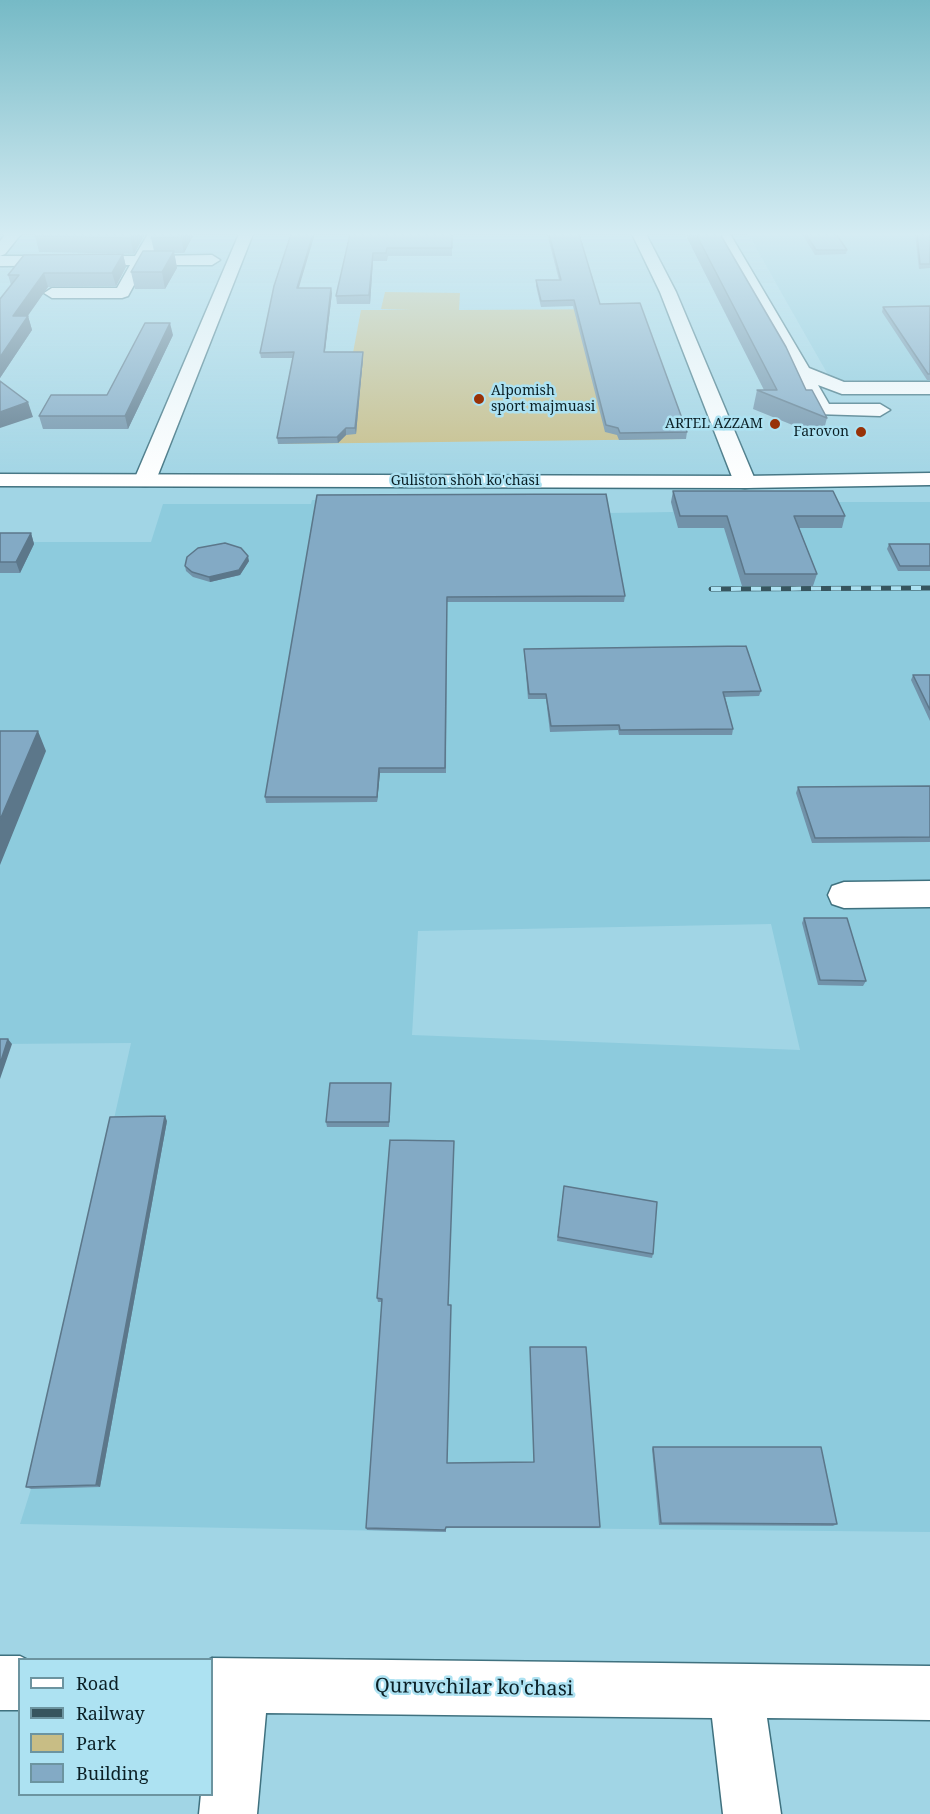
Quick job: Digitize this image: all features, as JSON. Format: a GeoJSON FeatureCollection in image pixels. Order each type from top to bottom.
{"type":"FeatureCollection","features":[{"type":"Feature","properties":{"kind":"street"},"geometry":{"type":"LineString","coordinates":[[148,472],[211,319]]}},
{"type":"Feature","properties":{"kind":"street"},"geometry":{"type":"LineString","coordinates":[[679,319],[742,473]]}},
{"type":"Feature","properties":{"kind":"street"},"geometry":{"type":"LineString","coordinates":[[771,319],[822,410],[899,410]]}},
{"type":"Feature","properties":{"kind":"street"},"geometry":{"type":"LineString","coordinates":[[802,372],[842,388],[930,388]]}},
{"type":"Feature","properties":{"kind":"street","name":"Guliston shoh ko'chasi"},"geometry":{"type":"LineString","coordinates":[[742,473],[930,462]]}},
{"type":"Feature","properties":{"kind":"street","name":"Guliston shoh ko'chasi"},"geometry":{"type":"LineString","coordinates":[[0,465],[148,472],[742,473],[930,479]]}},
{"type":"Feature","properties":{"kind":"street","name":"Guliston shoh ko'chasi"},"geometry":{"type":"LineString","coordinates":[[0,480],[148,472]]}},
{"type":"Feature","properties":{"kind":"street"},"geometry":{"type":"LineString","coordinates":[[844,895],[930,894]]}},
{"type":"Feature","properties":{"kind":"street"},"geometry":{"type":"LineString","coordinates":[[0,1683],[18,1683]]}},
{"type":"Feature","properties":{"kind":"street"},"geometry":{"type":"LineString","coordinates":[[226,1685],[228,1814]]}},
{"type":"Feature","properties":{"kind":"street","name":"Quruvchilar ko'chasi"},"geometry":{"type":"LineString","coordinates":[[226,1685],[930,1693]]}},
{"type":"Feature","properties":{"kind":"street"},"geometry":{"type":"LineString","coordinates":[[736,1691],[752,1814]]}},
{"type":"Feature","properties":{"kind":"shaded area"},"geometry":{"type":"Polygon","coordinates":[[[796,319],[930,319],[930,382],[831,380],[796,319]]]}},
{"type":"Feature","properties":{"kind":"shaded area"},"geometry":{"type":"Polygon","coordinates":[[[312,500],[605,500],[608,513],[673,512],[671,502],[930,502],[930,1532],[450,1528],[446,1529],[446,1532],[20,1524],[31,1489],[131,1043],[0,1044],[0,542],[151,542],[163,504],[311,504],[312,500]],[[771,924],[418,931],[412,1035],[800,1050],[771,924]]]}},
{"type":"Feature","properties":{"kind":"green space","name":"Alpomish sport majmuasi"},"geometry":{"type":"Polygon","coordinates":[[[359,319],[642,319],[686,439],[278,444],[295,358],[352,358],[359,319]]]}},
{"type":"Feature","properties":{"kind":"building"},"geometry":{"type":"Polygon","coordinates":[[[0,319],[26,319],[0,357],[0,319]]]}},
{"type":"Feature","properties":{"kind":"building"},"geometry":{"type":"Polygon","coordinates":[[[267,319],[328,319],[324,352],[363,352],[355,428],[346,428],[337,437],[277,438],[294,352],[260,353],[267,319]]]}},
{"type":"Feature","properties":{"kind":"building"},"geometry":{"type":"Polygon","coordinates":[[[579,319],[646,319],[687,432],[620,433],[618,428],[606,425],[579,319]]]}},
{"type":"Feature","properties":{"kind":"building"},"geometry":{"type":"Polygon","coordinates":[[[740,319],[769,319],[786,347],[806,390],[812,390],[827,418],[757,390],[777,390],[740,319]]]}},
{"type":"Feature","properties":{"kind":"building"},"geometry":{"type":"Polygon","coordinates":[[[891,319],[930,319],[930,374],[891,319]]]}},
{"type":"Feature","properties":{"kind":"building"},"geometry":{"type":"Polygon","coordinates":[[[145,323],[170,323],[125,416],[39,416],[51,395],[107,395],[145,323]]]}},
{"type":"Feature","properties":{"kind":"building"},"geometry":{"type":"Polygon","coordinates":[[[0,381],[28,402],[0,412],[0,381]]]}},
{"type":"Feature","properties":{"kind":"building"},"geometry":{"type":"Polygon","coordinates":[[[673,491],[833,491],[845,516],[794,516],[817,574],[745,574],[727,516],[680,516],[673,491]]]}},
{"type":"Feature","properties":{"kind":"building"},"geometry":{"type":"Polygon","coordinates":[[[606,494],[625,596],[447,597],[445,768],[379,768],[377,797],[265,797],[317,495],[606,494]]]}},
{"type":"Feature","properties":{"kind":"building"},"geometry":{"type":"Polygon","coordinates":[[[0,533],[31,533],[16,562],[0,562],[0,533]]]}},
{"type":"Feature","properties":{"kind":"building"},"geometry":{"type":"Polygon","coordinates":[[[225,543],[241,548],[248,556],[239,570],[209,577],[192,572],[185,566],[187,557],[198,548],[225,543]]]}},
{"type":"Feature","properties":{"kind":"building"},"geometry":{"type":"Polygon","coordinates":[[[889,544],[930,544],[930,566],[900,566],[889,544]]]}},
{"type":"Feature","properties":{"kind":"building"},"geometry":{"type":"Polygon","coordinates":[[[746,646],[761,691],[723,692],[733,729],[620,730],[619,725],[551,726],[546,694],[529,694],[524,649],[746,646]]]}},
{"type":"Feature","properties":{"kind":"building"},"geometry":{"type":"Polygon","coordinates":[[[913,675],[930,675],[930,710],[913,675]]]}},
{"type":"Feature","properties":{"kind":"building"},"geometry":{"type":"Polygon","coordinates":[[[0,731],[38,731],[0,820],[0,731]]]}},
{"type":"Feature","properties":{"kind":"building"},"geometry":{"type":"Polygon","coordinates":[[[930,786],[930,837],[815,838],[798,787],[930,786]]]}},
{"type":"Feature","properties":{"kind":"building"},"geometry":{"type":"Polygon","coordinates":[[[804,918],[847,918],[866,981],[820,980],[804,918]]]}},
{"type":"Feature","properties":{"kind":"building"},"geometry":{"type":"Polygon","coordinates":[[[0,1039],[8,1039],[0,1064],[0,1039]]]}},
{"type":"Feature","properties":{"kind":"building"},"geometry":{"type":"Polygon","coordinates":[[[330,1083],[391,1083],[389,1122],[326,1122],[330,1083]]]}},
{"type":"Feature","properties":{"kind":"building"},"geometry":{"type":"Polygon","coordinates":[[[165,1116],[96,1485],[26,1487],[110,1117],[165,1116]]]}},
{"type":"Feature","properties":{"kind":"building"},"geometry":{"type":"Polygon","coordinates":[[[390,1140],[454,1141],[448,1305],[451,1305],[447,1463],[534,1462],[530,1347],[586,1347],[600,1527],[446,1527],[445,1530],[366,1528],[382,1299],[377,1298],[390,1140]]]}},
{"type":"Feature","properties":{"kind":"building"},"geometry":{"type":"Polygon","coordinates":[[[564,1186],[657,1202],[653,1254],[558,1237],[564,1186]]]}},
{"type":"Feature","properties":{"kind":"building"},"geometry":{"type":"Polygon","coordinates":[[[653,1447],[821,1447],[837,1524],[661,1523],[653,1447]]]}},
{"type":"Feature","properties":{"kind":"railway"},"geometry":{"type":"LineString","coordinates":[[711,589],[930,588]]}},
{"type":"Feature","properties":{"kind":"place","name":"Alpomish sport majmuasi"},"geometry":{"type":"Point","coordinates":[479,399]}},
{"type":"Feature","properties":{"kind":"place","name":"ARTEL AZZAM"},"geometry":{"type":"Point","coordinates":[775,424]}},
{"type":"Feature","properties":{"kind":"place","name":"Farovon"},"geometry":{"type":"Point","coordinates":[861,432]}}]}
